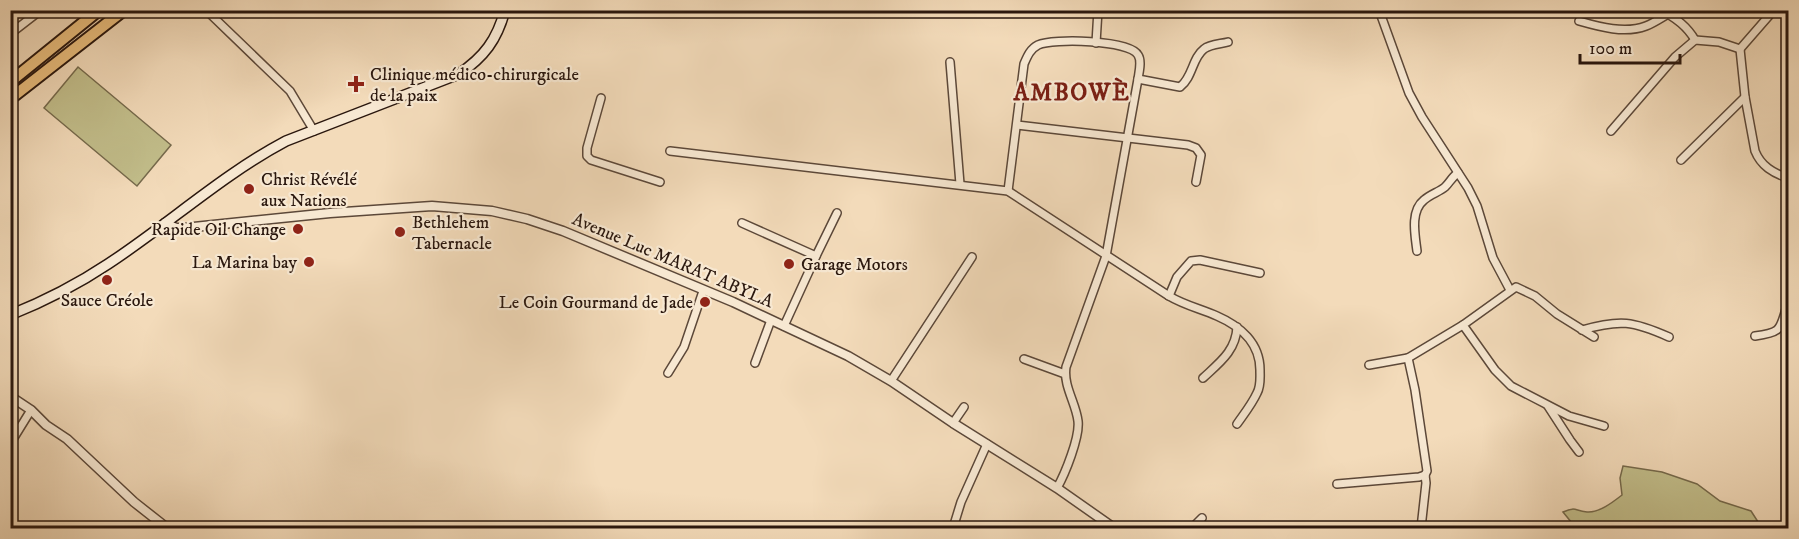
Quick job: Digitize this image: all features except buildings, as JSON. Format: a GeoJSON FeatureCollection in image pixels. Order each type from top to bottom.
{"type":"FeatureCollection","features":[{"type":"Feature","properties":{"kind":"highway"},"geometry":{"type":"LineString","coordinates":[[10,82],[99,10]]}},
{"type":"Feature","properties":{"kind":"highway"},"geometry":{"type":"LineString","coordinates":[[10,99],[124,10]]}},
{"type":"Feature","properties":{"kind":"highway"},"geometry":{"type":"LineString","coordinates":[[10,75],[44,48],[64,37]]}},
{"type":"Feature","properties":{"kind":"highway"},"geometry":{"type":"LineString","coordinates":[[10,108],[59,66],[75,49]]}},
{"type":"Feature","properties":{"kind":"main road"},"geometry":{"type":"LineString","coordinates":[[10,315],[93,274],[252,160],[286,141],[459,74],[474,64],[488,48],[497,34],[505,10]]}},
{"type":"Feature","properties":{"kind":"street"},"geometry":{"type":"LineString","coordinates":[[10,34],[40,10]]}},
{"type":"Feature","properties":{"kind":"street"},"geometry":{"type":"LineString","coordinates":[[207,10],[290,91],[314,131]]}},
{"type":"Feature","properties":{"kind":"street"},"geometry":{"type":"LineString","coordinates":[[870,10],[876,14],[897,10]]}},
{"type":"Feature","properties":{"kind":"street"},"geometry":{"type":"LineString","coordinates":[[1096,43],[1098,10]]}},
{"type":"Feature","properties":{"kind":"street"},"geometry":{"type":"LineString","coordinates":[[1379,10],[1409,93],[1468,188],[1477,206],[1493,258],[1510,290]]}},
{"type":"Feature","properties":{"kind":"street"},"geometry":{"type":"LineString","coordinates":[[1660,10],[1689,30],[1695,40]]}},
{"type":"Feature","properties":{"kind":"street"},"geometry":{"type":"LineString","coordinates":[[1774,10],[1740,49],[1745,97],[1755,151],[1758,159],[1777,174],[1788,178]]}},
{"type":"Feature","properties":{"kind":"street"},"geometry":{"type":"LineString","coordinates":[[1580,21],[1622,30],[1636,29],[1647,26],[1668,14]]}},
{"type":"Feature","properties":{"kind":"street"},"geometry":{"type":"LineString","coordinates":[[1611,131],[1675,57],[1695,40],[1719,42],[1740,49]]}},
{"type":"Feature","properties":{"kind":"street"},"geometry":{"type":"LineString","coordinates":[[1008,191],[1024,64],[1028,54],[1035,47],[1052,41],[1096,43],[1130,48],[1138,54],[1140,58],[1138,79],[1106,256],[1066,367],[1065,374],[1079,428],[1067,468],[1057,488]]}},
{"type":"Feature","properties":{"kind":"street"},"geometry":{"type":"LineString","coordinates":[[1138,79],[1180,87],[1186,82],[1203,49],[1210,45],[1228,42]]}},
{"type":"Feature","properties":{"kind":"street"},"geometry":{"type":"LineString","coordinates":[[950,62],[960,184]]}},
{"type":"Feature","properties":{"kind":"street"},"geometry":{"type":"LineString","coordinates":[[1681,160],[1745,97]]}},
{"type":"Feature","properties":{"kind":"street"},"geometry":{"type":"LineString","coordinates":[[601,98],[586,148],[587,156],[591,160],[660,182]]}},
{"type":"Feature","properties":{"kind":"street"},"geometry":{"type":"LineString","coordinates":[[1017,124],[1188,145],[1196,148],[1201,155],[1196,182]]}},
{"type":"Feature","properties":{"kind":"street"},"geometry":{"type":"LineString","coordinates":[[670,151],[1008,191],[1179,302],[1219,317],[1237,327],[1248,337],[1260,360],[1260,382],[1257,392],[1237,424]]}},
{"type":"Feature","properties":{"kind":"street"},"geometry":{"type":"LineString","coordinates":[[1417,251],[1415,227],[1420,204],[1448,185],[1458,172]]}},
{"type":"Feature","properties":{"kind":"street","name":"Avenue Luc MARAT ABYLA"},"geometry":{"type":"LineString","coordinates":[[165,223],[176,228],[184,228],[330,213],[432,206],[492,211],[527,219],[563,231],[771,320],[848,356],[891,381],[952,423],[1057,488],[1114,528]]}},
{"type":"Feature","properties":{"kind":"street"},"geometry":{"type":"LineString","coordinates":[[784,326],[837,213]]}},
{"type":"Feature","properties":{"kind":"street"},"geometry":{"type":"LineString","coordinates":[[742,224],[816,256]]}},
{"type":"Feature","properties":{"kind":"street"},"geometry":{"type":"LineString","coordinates":[[891,381],[972,257]]}},
{"type":"Feature","properties":{"kind":"street"},"geometry":{"type":"LineString","coordinates":[[1170,296],[1178,277],[1191,261],[1200,260],[1260,273]]}},
{"type":"Feature","properties":{"kind":"street"},"geometry":{"type":"LineString","coordinates":[[1370,365],[1408,358],[1463,326],[1516,286],[1535,296],[1557,314],[1594,337]]}},
{"type":"Feature","properties":{"kind":"street"},"geometry":{"type":"LineString","coordinates":[[668,373],[684,347],[703,291]]}},
{"type":"Feature","properties":{"kind":"street"},"geometry":{"type":"LineString","coordinates":[[1755,336],[1774,333],[1779,329],[1788,303]]}},
{"type":"Feature","properties":{"kind":"street"},"geometry":{"type":"LineString","coordinates":[[755,363],[771,320]]}},
{"type":"Feature","properties":{"kind":"street"},"geometry":{"type":"LineString","coordinates":[[1582,330],[1606,323],[1624,322],[1637,324],[1669,338]]}},
{"type":"Feature","properties":{"kind":"street"},"geometry":{"type":"LineString","coordinates":[[1463,326],[1502,379],[1511,386],[1569,416],[1604,426]]}},
{"type":"Feature","properties":{"kind":"street"},"geometry":{"type":"LineString","coordinates":[[1203,378],[1230,351],[1237,337],[1237,327]]}},
{"type":"Feature","properties":{"kind":"street"},"geometry":{"type":"LineString","coordinates":[[1408,358],[1427,471],[1421,528]]}},
{"type":"Feature","properties":{"kind":"street"},"geometry":{"type":"LineString","coordinates":[[1024,359],[1065,374]]}},
{"type":"Feature","properties":{"kind":"street"},"geometry":{"type":"LineString","coordinates":[[10,396],[67,439],[134,502],[167,528]]}},
{"type":"Feature","properties":{"kind":"street"},"geometry":{"type":"LineString","coordinates":[[1548,406],[1579,452]]}},
{"type":"Feature","properties":{"kind":"street"},"geometry":{"type":"LineString","coordinates":[[952,423],[964,407]]}},
{"type":"Feature","properties":{"kind":"street"},"geometry":{"type":"LineString","coordinates":[[10,444],[30,410]]}},
{"type":"Feature","properties":{"kind":"street"},"geometry":{"type":"LineString","coordinates":[[953,528],[961,502],[987,444]]}},
{"type":"Feature","properties":{"kind":"street"},"geometry":{"type":"LineString","coordinates":[[1337,484],[1425,475]]}},
{"type":"Feature","properties":{"kind":"street"},"geometry":{"type":"LineString","coordinates":[[1192,528],[1202,518]]}},
{"type":"Feature","properties":{"kind":"shaded area"},"geometry":{"type":"Polygon","coordinates":[[[78,67],[171,145],[137,186],[44,108],[78,67]]]}},
{"type":"Feature","properties":{"kind":"shaded area"},"geometry":{"type":"Polygon","coordinates":[[[1623,466],[1662,472],[1697,484],[1720,501],[1751,511],[1762,528],[1588,528],[1572,523],[1563,512],[1573,509],[1596,511],[1622,495],[1620,478],[1623,466]]]}},
{"type":"Feature","properties":{"kind":"place","name":"Clinique médico-chirurgicale de la paix"},"geometry":{"type":"Point","coordinates":[356,84]}},
{"type":"Feature","properties":{"kind":"place","name":"Christ Révélé aux Nations"},"geometry":{"type":"Point","coordinates":[249,189]}},
{"type":"Feature","properties":{"kind":"place","name":"Rapide Oil Change"},"geometry":{"type":"Point","coordinates":[298,229]}},
{"type":"Feature","properties":{"kind":"place","name":"Bethlehem Tabernacle"},"geometry":{"type":"Point","coordinates":[400,232]}},
{"type":"Feature","properties":{"kind":"place","name":"La Marina bay"},"geometry":{"type":"Point","coordinates":[309,262]}},
{"type":"Feature","properties":{"kind":"place","name":"Garage Motors"},"geometry":{"type":"Point","coordinates":[789,264]}},
{"type":"Feature","properties":{"kind":"place","name":"Sauce Créole"},"geometry":{"type":"Point","coordinates":[107,280]}},
{"type":"Feature","properties":{"kind":"place","name":"Le Coin Gourmand de Jade"},"geometry":{"type":"Point","coordinates":[705,302]}},
{"type":"Feature","properties":{"kind":"district","name":"AMBOWÈ"},"geometry":{"type":"Point","coordinates":[1072,92]}}]}
